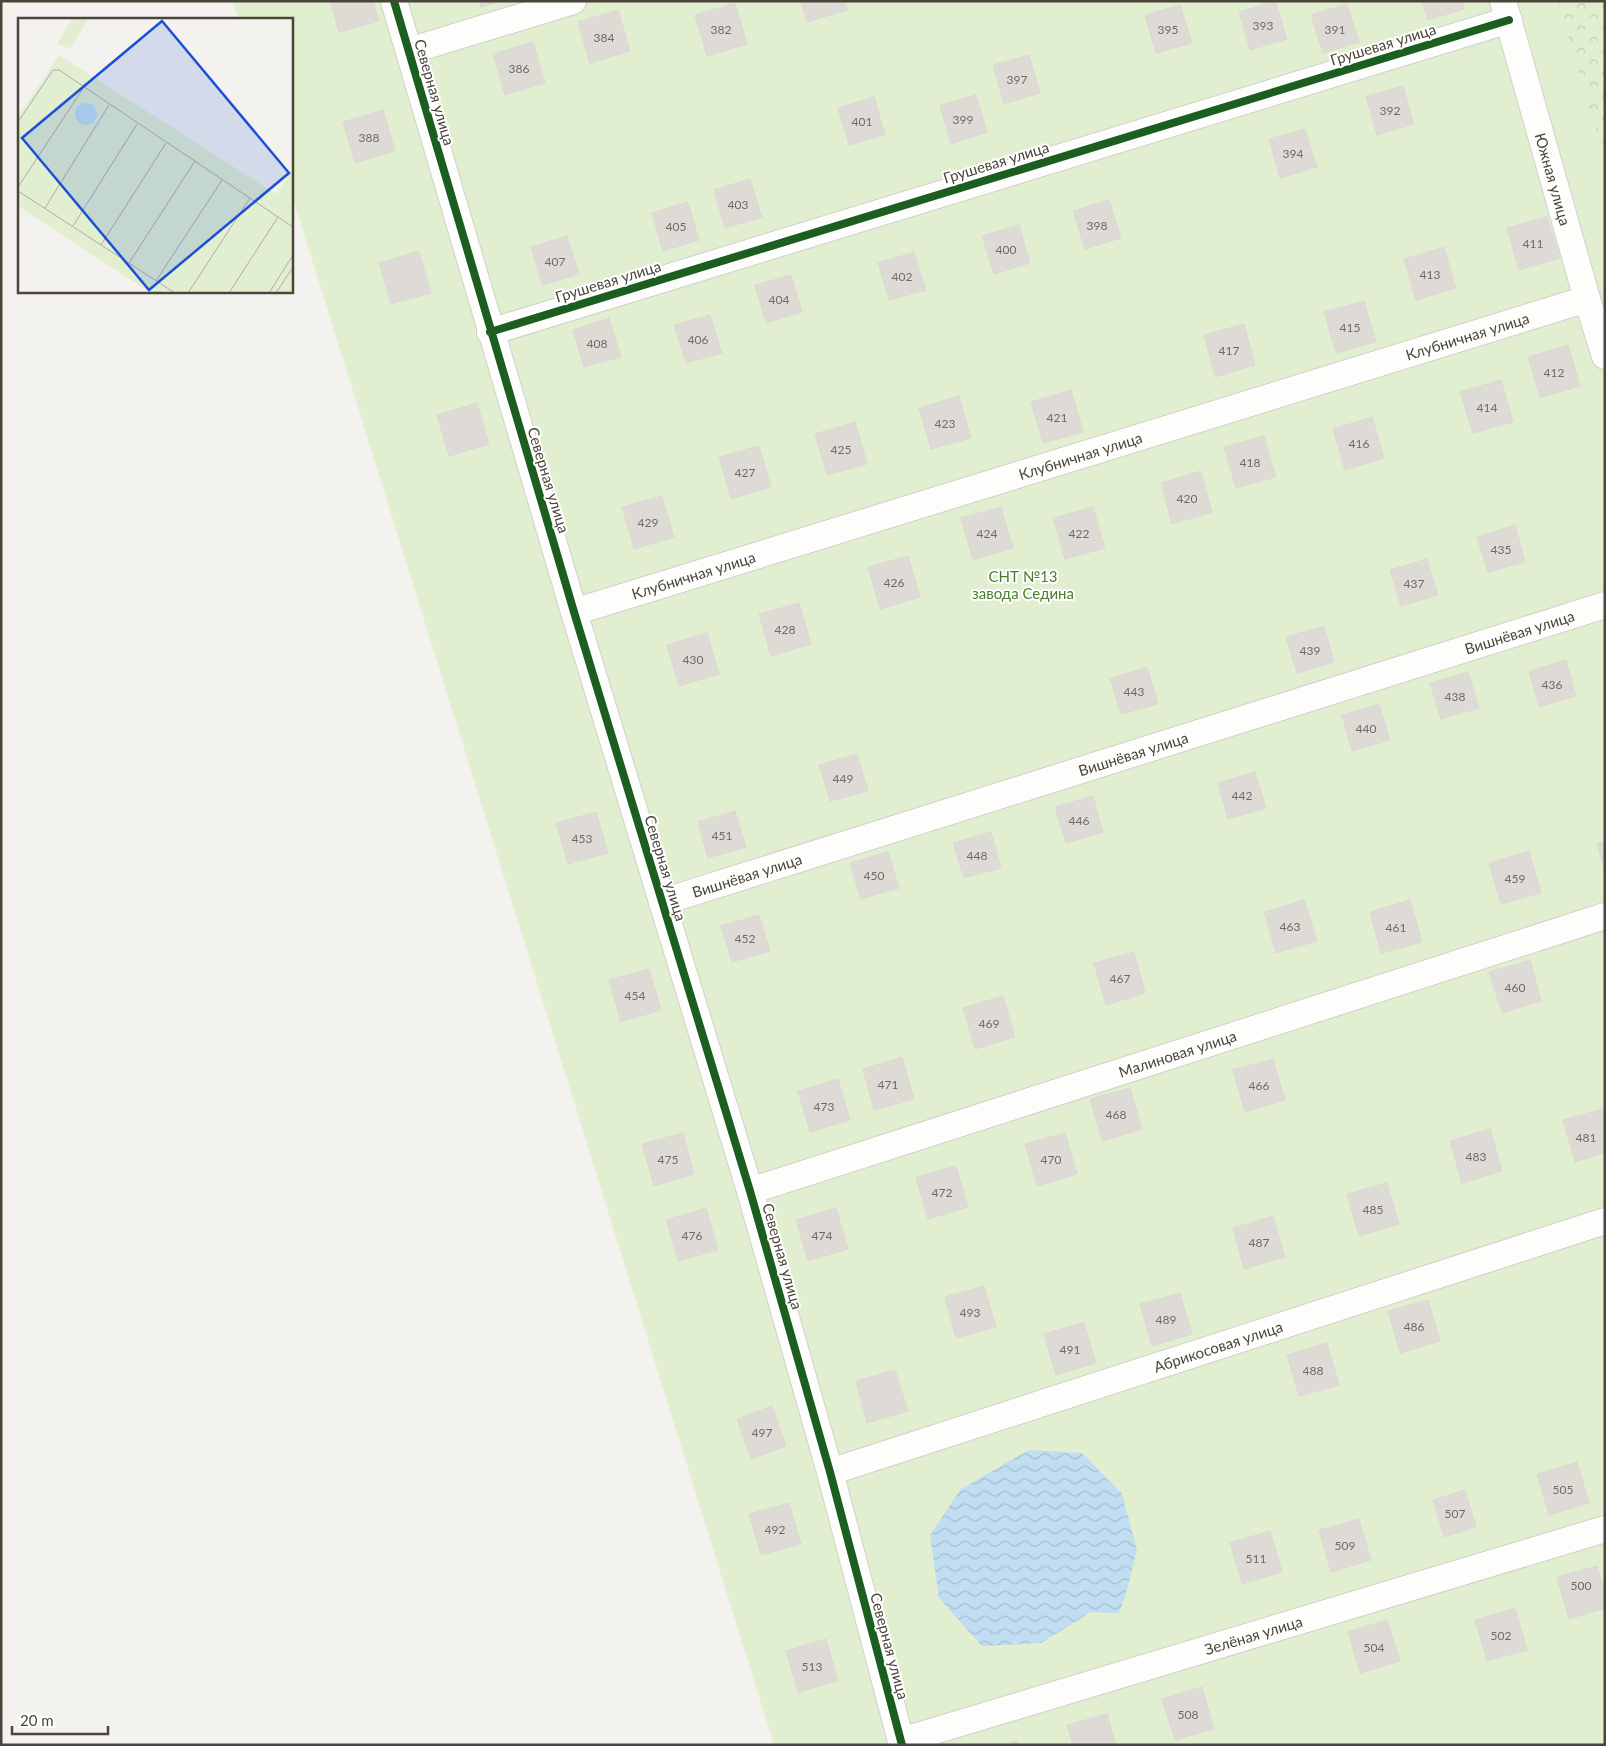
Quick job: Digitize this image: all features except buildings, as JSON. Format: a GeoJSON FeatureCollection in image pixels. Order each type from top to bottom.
{"type":"FeatureCollection","features":[{"type":"Feature","properties":{"kind":"street","name":"Северная улица"},"geometry":{"type":"LineString","coordinates":[[394,1],[490,332],[750,1190],[830,1472],[902,1743]]}},
{"type":"Feature","properties":{"kind":"street"},"geometry":{"type":"LineString","coordinates":[[409,51],[573,1]]}},
{"type":"Feature","properties":{"kind":"street","name":"Южная улица"},"geometry":{"type":"LineString","coordinates":[[1506,10],[1586,299],[1605,356]]}},
{"type":"Feature","properties":{"kind":"street","name":"Грушевая улица"},"geometry":{"type":"LineString","coordinates":[[490,332],[1506,10]]}},
{"type":"Feature","properties":{"kind":"street","name":"Клубничная улица"},"geometry":{"type":"LineString","coordinates":[[574,612],[1586,299]]}},
{"type":"Feature","properties":{"kind":"street","name":"Вишнёвая улица"},"geometry":{"type":"LineString","coordinates":[[662,902],[1605,605]]}},
{"type":"Feature","properties":{"kind":"street","name":"Малиновая улица"},"geometry":{"type":"LineString","coordinates":[[750,1190],[1605,916]]}},
{"type":"Feature","properties":{"kind":"street","name":"Абрикосовая улица"},"geometry":{"type":"LineString","coordinates":[[830,1472],[1605,1221]]}},
{"type":"Feature","properties":{"kind":"street","name":"Зелёная улица"},"geometry":{"type":"LineString","coordinates":[[902,1743],[1605,1529]]}},
{"type":"Feature","properties":{"kind":"green space","name":"СНТ №13 завода Седина"},"geometry":{"type":"Polygon","coordinates":[[[232,1],[1558,1],[1605,161],[1605,1745],[774,1745],[292,195],[292,18],[238,18],[232,1]]]}},
{"type":"Feature","properties":{"kind":"green space"},"geometry":{"type":"Polygon","coordinates":[[[1532,1],[1605,1],[1605,239],[1532,1]]]}},
{"type":"Feature","properties":{"kind":"water"},"geometry":{"type":"Polygon","coordinates":[[[1029,1450],[1082,1453],[1122,1494],[1137,1550],[1119,1613],[1091,1612],[1041,1643],[982,1646],[939,1598],[930,1535],[961,1489],[1029,1450]]]}},
{"type":"Feature","properties":{"kind":"cycle path"},"geometry":{"type":"LineString","coordinates":[[394,1],[574,612],[750,1191],[830,1472],[902,1745]]}},
{"type":"Feature","properties":{"kind":"cycle path"},"geometry":{"type":"LineString","coordinates":[[490,332],[1509,20]]}}]}
